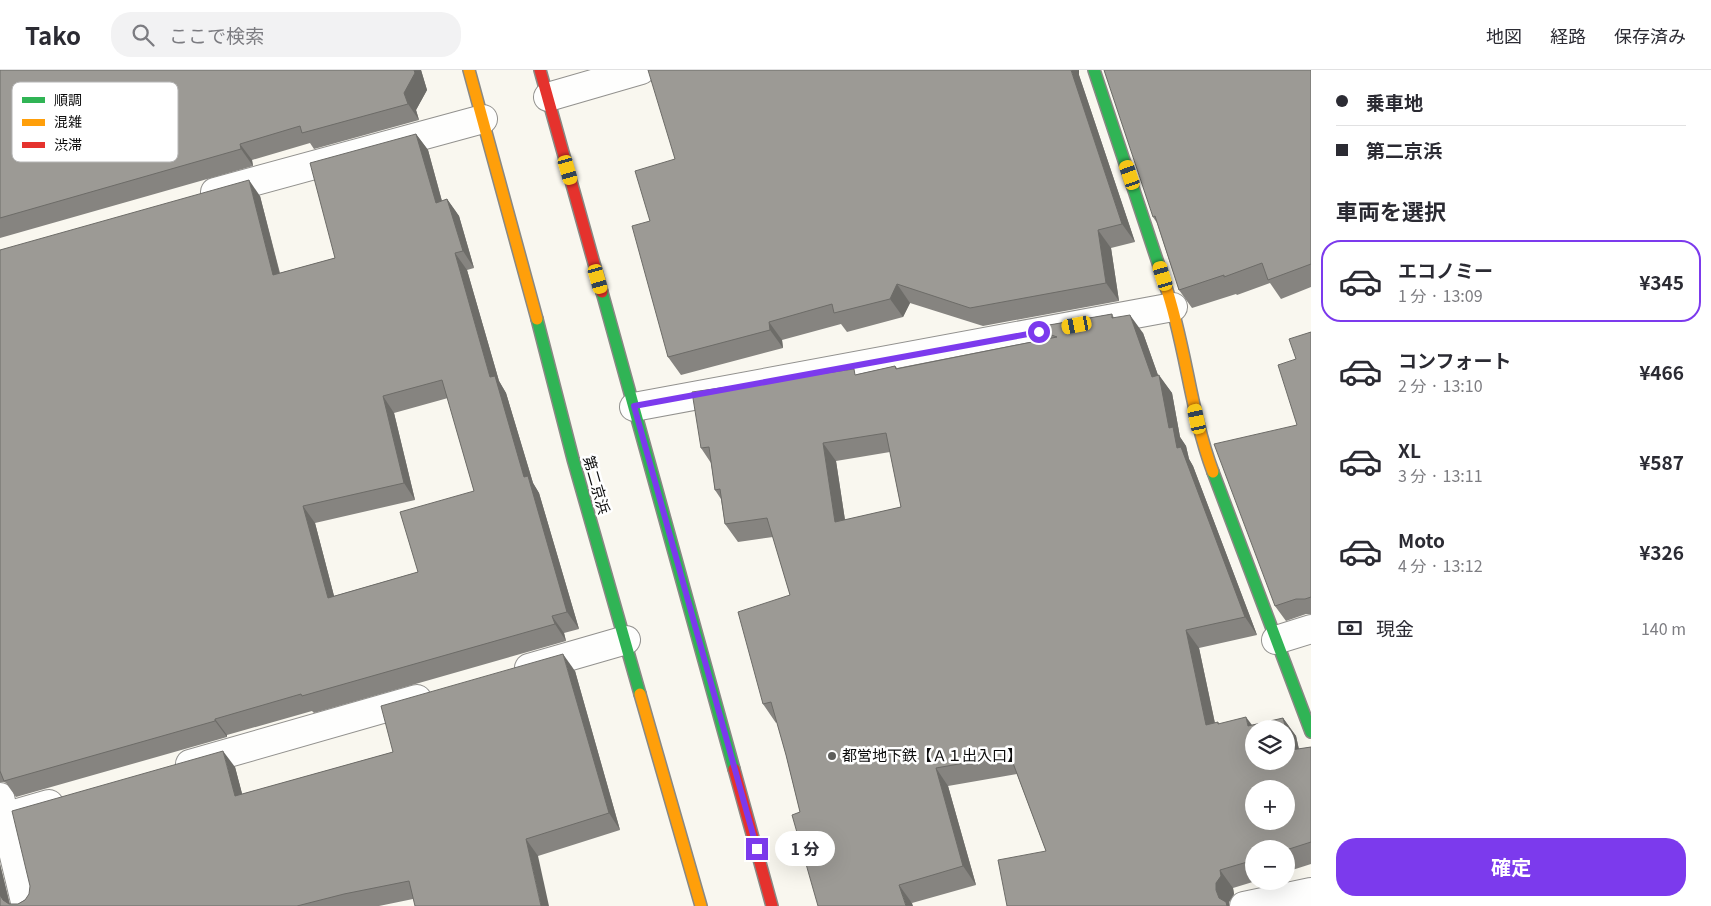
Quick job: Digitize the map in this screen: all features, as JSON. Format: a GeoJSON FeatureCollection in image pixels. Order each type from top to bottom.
{"type":"FeatureCollection","features":[{"type":"Feature","properties":{"kind":"main road","name":"第二京浜"},"geometry":{"type":"LineString","coordinates":[[469,70],[573,459],[701,906]]}},
{"type":"Feature","properties":{"kind":"main road"},"geometry":{"type":"LineString","coordinates":[[540,70],[772,906]]}},
{"type":"Feature","properties":{"kind":"main road"},"geometry":{"type":"LineString","coordinates":[[1094,70],[1173,308],[1203,447],[1311,732]]}},
{"type":"Feature","properties":{"kind":"street"},"geometry":{"type":"LineString","coordinates":[[548,97],[641,70]]}},
{"type":"Feature","properties":{"kind":"street"},"geometry":{"type":"LineString","coordinates":[[189,199],[483,118]]}},
{"type":"Feature","properties":{"kind":"street"},"geometry":{"type":"LineString","coordinates":[[634,406],[1173,308]]}},
{"type":"Feature","properties":{"kind":"street"},"geometry":{"type":"LineString","coordinates":[[1276,640],[1311,629]]}},
{"type":"Feature","properties":{"kind":"street"},"geometry":{"type":"LineString","coordinates":[[502,676],[626,640]]}},
{"type":"Feature","properties":{"kind":"street"},"geometry":{"type":"LineString","coordinates":[[162,772],[437,694]]}},
{"type":"Feature","properties":{"kind":"street"},"geometry":{"type":"LineString","coordinates":[[26,906],[2,810],[70,798]]}},
{"type":"Feature","properties":{"kind":"street"},"geometry":{"type":"LineString","coordinates":[[1244,906],[1311,892]]}},
{"type":"Feature","properties":{"kind":"building"},"geometry":{"type":"Polygon","coordinates":[[[0,70],[414,70],[415,73],[404,93],[408,104],[302,133],[300,126],[240,144],[241,149],[0,218],[0,70]]]}},
{"type":"Feature","properties":{"kind":"building"},"geometry":{"type":"Polygon","coordinates":[[[648,70],[1071,70],[1122,224],[1098,230],[1106,283],[970,308],[897,284],[890,299],[834,313],[832,304],[769,322],[770,330],[668,357],[632,226],[650,221],[635,171],[675,159],[648,70]]]}},
{"type":"Feature","properties":{"kind":"building"},"geometry":{"type":"Polygon","coordinates":[[[1104,70],[1311,70],[1311,264],[1268,280],[1262,263],[1224,277],[1224,275],[1179,290],[1104,70]]]}},
{"type":"Feature","properties":{"kind":"building"},"geometry":{"type":"Polygon","coordinates":[[[416,134],[436,203],[447,199],[463,251],[455,253],[490,377],[495,376],[524,477],[528,476],[567,612],[552,616],[555,624],[302,696],[301,694],[215,719],[215,721],[4,781],[0,771],[0,250],[249,180],[273,275],[335,258],[310,163],[416,134]],[[442,380],[383,396],[404,483],[303,506],[328,598],[418,572],[400,512],[474,491],[442,380]]]}},
{"type":"Feature","properties":{"kind":"building"},"geometry":{"type":"Polygon","coordinates":[[[1112,314],[1112,318],[1130,315],[1152,377],[1159,375],[1169,428],[1173,427],[1177,448],[1181,447],[1245,617],[1186,630],[1206,725],[1246,717],[1245,770],[1295,770],[1295,749],[1311,747],[1311,842],[1295,847],[1295,840],[1245,840],[1245,863],[1220,870],[1221,876],[1216,883],[1219,898],[1226,902],[1227,906],[1007,906],[998,860],[1046,851],[1010,755],[936,768],[963,866],[899,885],[906,906],[818,906],[792,815],[800,812],[786,755],[771,702],[763,704],[738,612],[790,595],[767,518],[725,524],[720,489],[715,490],[709,447],[701,448],[692,392],[854,369],[855,375],[895,366],[896,369],[1057,337],[1032,328],[1112,314]],[[886,433],[823,443],[835,522],[901,507],[886,433]]]}},
{"type":"Feature","properties":{"kind":"building"},"geometry":{"type":"Polygon","coordinates":[[[1311,332],[1311,597],[1296,599],[1275,606],[1214,444],[1297,425],[1278,365],[1296,359],[1289,339],[1311,332]]]}},
{"type":"Feature","properties":{"kind":"building"},"geometry":{"type":"Polygon","coordinates":[[[563,654],[609,813],[526,839],[541,906],[415,906],[409,881],[297,906],[0,906],[0,895],[9,904],[18,904],[25,900],[29,894],[30,886],[12,811],[223,751],[235,796],[393,752],[381,706],[563,654]]]}},
{"type":"Feature","properties":{"kind":"traffic: fast"},"geometry":{"type":"LineString","coordinates":[[1094,70],[1165,284]]}},
{"type":"Feature","properties":{"kind":"traffic: fast"},"geometry":{"type":"LineString","coordinates":[[602,292],[734,769]]}},
{"type":"Feature","properties":{"kind":"traffic: fast"},"geometry":{"type":"LineString","coordinates":[[537,319],[573,459],[640,694]]}},
{"type":"Feature","properties":{"kind":"traffic: fast"},"geometry":{"type":"LineString","coordinates":[[1213,472],[1311,732]]}},
{"type":"Feature","properties":{"kind":"traffic: slow"},"geometry":{"type":"LineString","coordinates":[[469,70],[537,319]]}},
{"type":"Feature","properties":{"kind":"traffic: slow"},"geometry":{"type":"LineString","coordinates":[[1165,284],[1178,331],[1205,449],[1213,472]]}},
{"type":"Feature","properties":{"kind":"traffic: slow"},"geometry":{"type":"LineString","coordinates":[[640,694],[701,906]]}},
{"type":"Feature","properties":{"kind":"traffic: jam"},"geometry":{"type":"LineString","coordinates":[[540,70],[602,292]]}},
{"type":"Feature","properties":{"kind":"traffic: jam"},"geometry":{"type":"LineString","coordinates":[[734,769],[772,906]]}},
{"type":"Feature","properties":{"kind":"place","name":"都営地下鉄【Ａ１出入口】"},"geometry":{"type":"Point","coordinates":[832,756]}},
{"type":"Feature","properties":{"kind":"route"},"geometry":{"type":"LineString","coordinates":[[757,849],[634,406],[1039,332]]}}]}
